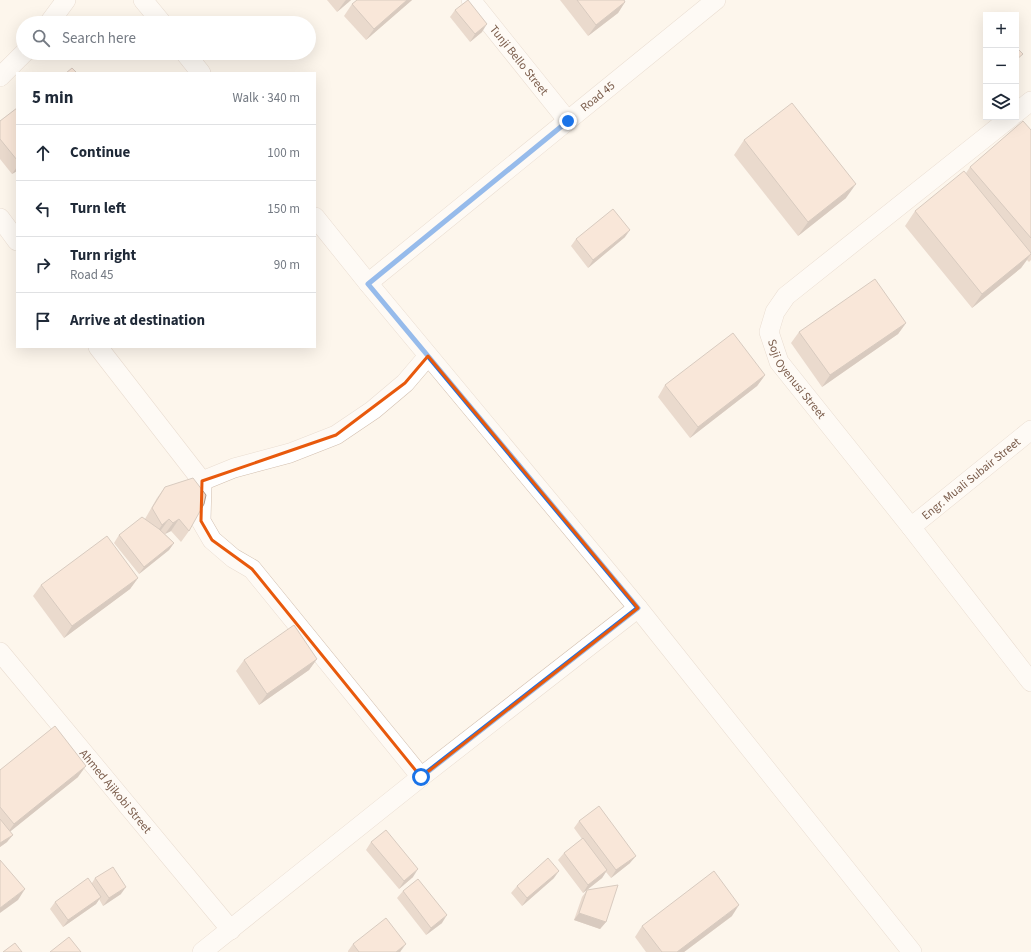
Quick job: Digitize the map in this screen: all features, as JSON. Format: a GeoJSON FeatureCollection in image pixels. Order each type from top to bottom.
{"type":"FeatureCollection","features":[{"type":"Feature","properties":{"kind":"street"},"geometry":{"type":"LineString","coordinates":[[55,16],[66,0]]}},
{"type":"Feature","properties":{"kind":"street"},"geometry":{"type":"LineString","coordinates":[[144,0],[157,16]]}},
{"type":"Feature","properties":{"kind":"street","name":"Tunji Bello Street"},"geometry":{"type":"LineString","coordinates":[[471,0],[568,121]]}},
{"type":"Feature","properties":{"kind":"street","name":"Road 45"},"geometry":{"type":"LineString","coordinates":[[368,284],[716,0]]}},
{"type":"Feature","properties":{"kind":"street"},"geometry":{"type":"LineString","coordinates":[[0,77],[17,60]]}},
{"type":"Feature","properties":{"kind":"street"},"geometry":{"type":"LineString","coordinates":[[191,60],[200,72]]}},
{"type":"Feature","properties":{"kind":"street"},"geometry":{"type":"LineString","coordinates":[[1019,111],[1031,101]]}},
{"type":"Feature","properties":{"kind":"street","name":"Soji Oyenusi Street"},"geometry":{"type":"LineString","coordinates":[[1007,120],[786,296],[775,312],[769,332],[778,362],[911,527],[1031,682]]}},
{"type":"Feature","properties":{"kind":"street"},"geometry":{"type":"LineString","coordinates":[[0,218],[16,240]]}},
{"type":"Feature","properties":{"kind":"street"},"geometry":{"type":"LineString","coordinates":[[316,218],[368,284],[638,608],[912,952]]}},
{"type":"Feature","properties":{"kind":"street"},"geometry":{"type":"LineString","coordinates":[[99,348],[202,481],[201,522],[212,540],[233,558],[252,569],[421,777]]}},
{"type":"Feature","properties":{"kind":"street"},"geometry":{"type":"LineString","coordinates":[[202,481],[234,468],[290,453],[336,435],[373,410],[405,383],[428,356]]}},
{"type":"Feature","properties":{"kind":"street","name":"Engr. Muali Subair Street"},"geometry":{"type":"LineString","coordinates":[[911,527],[1031,430]]}},
{"type":"Feature","properties":{"kind":"street"},"geometry":{"type":"LineString","coordinates":[[202,952],[421,777],[638,608]]}},
{"type":"Feature","properties":{"kind":"street","name":"Ahmed Ajikobi Street"},"geometry":{"type":"LineString","coordinates":[[0,652],[231,930]]}},
{"type":"Feature","properties":{"kind":"highlighted area"},"geometry":{"type":"Polygon","coordinates":[[[428,356],[638,608],[421,777],[252,569],[212,540],[201,521],[202,481],[336,435],[405,383],[428,356]]]}},
{"type":"Feature","properties":{"kind":"building"},"geometry":{"type":"Polygon","coordinates":[[[357,0],[407,0],[374,29],[352,4],[357,0]]]}},
{"type":"Feature","properties":{"kind":"building"},"geometry":{"type":"Polygon","coordinates":[[[468,0],[487,24],[475,34],[455,10],[468,0]]]}},
{"type":"Feature","properties":{"kind":"building"},"geometry":{"type":"Polygon","coordinates":[[[577,0],[624,0],[625,2],[596,25],[577,0]]]}},
{"type":"Feature","properties":{"kind":"building"},"geometry":{"type":"Polygon","coordinates":[[[1019,50],[1023,54],[1019,57],[1019,50]]]}},
{"type":"Feature","properties":{"kind":"building"},"geometry":{"type":"Polygon","coordinates":[[[72,68],[76,72],[67,72],[72,68]]]}},
{"type":"Feature","properties":{"kind":"building"},"geometry":{"type":"Polygon","coordinates":[[[792,103],[856,184],[808,222],[744,140],[792,103]]]}},
{"type":"Feature","properties":{"kind":"building"},"geometry":{"type":"Polygon","coordinates":[[[16,109],[16,159],[0,139],[0,121],[16,109]]]}},
{"type":"Feature","properties":{"kind":"building"},"geometry":{"type":"Polygon","coordinates":[[[1023,121],[1031,130],[1031,238],[970,167],[1023,121]]]}},
{"type":"Feature","properties":{"kind":"building"},"geometry":{"type":"Polygon","coordinates":[[[964,171],[1031,253],[982,294],[915,211],[964,171]]]}},
{"type":"Feature","properties":{"kind":"building"},"geometry":{"type":"Polygon","coordinates":[[[613,209],[630,230],[593,260],[576,239],[613,209]]]}},
{"type":"Feature","properties":{"kind":"building"},"geometry":{"type":"Polygon","coordinates":[[[875,279],[906,323],[830,375],[799,332],[875,279]]]}},
{"type":"Feature","properties":{"kind":"building"},"geometry":{"type":"Polygon","coordinates":[[[733,333],[765,375],[698,427],[665,385],[733,333]]]}},
{"type":"Feature","properties":{"kind":"building"},"geometry":{"type":"Polygon","coordinates":[[[193,478],[206,495],[204,504],[189,531],[179,519],[173,523],[169,519],[162,525],[152,508],[165,487],[193,478]]]}},
{"type":"Feature","properties":{"kind":"building"},"geometry":{"type":"Polygon","coordinates":[[[142,517],[159,529],[174,543],[144,567],[119,535],[142,517]]]}},
{"type":"Feature","properties":{"kind":"building"},"geometry":{"type":"Polygon","coordinates":[[[107,536],[138,578],[72,626],[41,585],[107,536]]]}},
{"type":"Feature","properties":{"kind":"building"},"geometry":{"type":"Polygon","coordinates":[[[294,625],[317,659],[267,694],[244,660],[294,625]]]}},
{"type":"Feature","properties":{"kind":"building"},"geometry":{"type":"Polygon","coordinates":[[[55,726],[86,766],[14,824],[0,807],[0,770],[55,726]]]}},
{"type":"Feature","properties":{"kind":"building"},"geometry":{"type":"Polygon","coordinates":[[[599,806],[636,856],[616,870],[579,821],[599,806]]]}},
{"type":"Feature","properties":{"kind":"building"},"geometry":{"type":"Polygon","coordinates":[[[0,819],[13,835],[0,843],[0,819]]]}},
{"type":"Feature","properties":{"kind":"building"},"geometry":{"type":"Polygon","coordinates":[[[386,830],[418,869],[404,881],[371,842],[386,830]]]}},
{"type":"Feature","properties":{"kind":"building"},"geometry":{"type":"Polygon","coordinates":[[[583,838],[607,870],[588,885],[564,853],[583,838]]]}},
{"type":"Feature","properties":{"kind":"building"},"geometry":{"type":"Polygon","coordinates":[[[548,858],[559,871],[527,898],[517,886],[548,858]]]}},
{"type":"Feature","properties":{"kind":"building"},"geometry":{"type":"Polygon","coordinates":[[[0,860],[25,889],[0,908],[0,860]]]}},
{"type":"Feature","properties":{"kind":"building"},"geometry":{"type":"Polygon","coordinates":[[[113,867],[126,887],[109,898],[95,878],[113,867]]]}},
{"type":"Feature","properties":{"kind":"building"},"geometry":{"type":"Polygon","coordinates":[[[714,871],[739,905],[677,952],[662,952],[642,926],[714,871]]]}},
{"type":"Feature","properties":{"kind":"building"},"geometry":{"type":"Polygon","coordinates":[[[88,878],[101,897],[68,920],[55,902],[88,878]]]}},
{"type":"Feature","properties":{"kind":"building"},"geometry":{"type":"Polygon","coordinates":[[[418,879],[447,915],[431,928],[403,891],[418,879]]]}},
{"type":"Feature","properties":{"kind":"building"},"geometry":{"type":"Polygon","coordinates":[[[618,885],[606,922],[579,913],[587,890],[618,885]]]}},
{"type":"Feature","properties":{"kind":"building"},"geometry":{"type":"Polygon","coordinates":[[[386,918],[406,944],[396,952],[359,952],[353,944],[386,918]]]}},
{"type":"Feature","properties":{"kind":"building"},"geometry":{"type":"Polygon","coordinates":[[[69,937],[81,952],[50,952],[69,937]]]}},
{"type":"Feature","properties":{"kind":"building"},"geometry":{"type":"Polygon","coordinates":[[[15,943],[22,952],[3,952],[15,943]]]}},
{"type":"Feature","properties":{"kind":"route"},"geometry":{"type":"LineString","coordinates":[[421,777],[638,608],[368,284],[568,121]]}}]}
